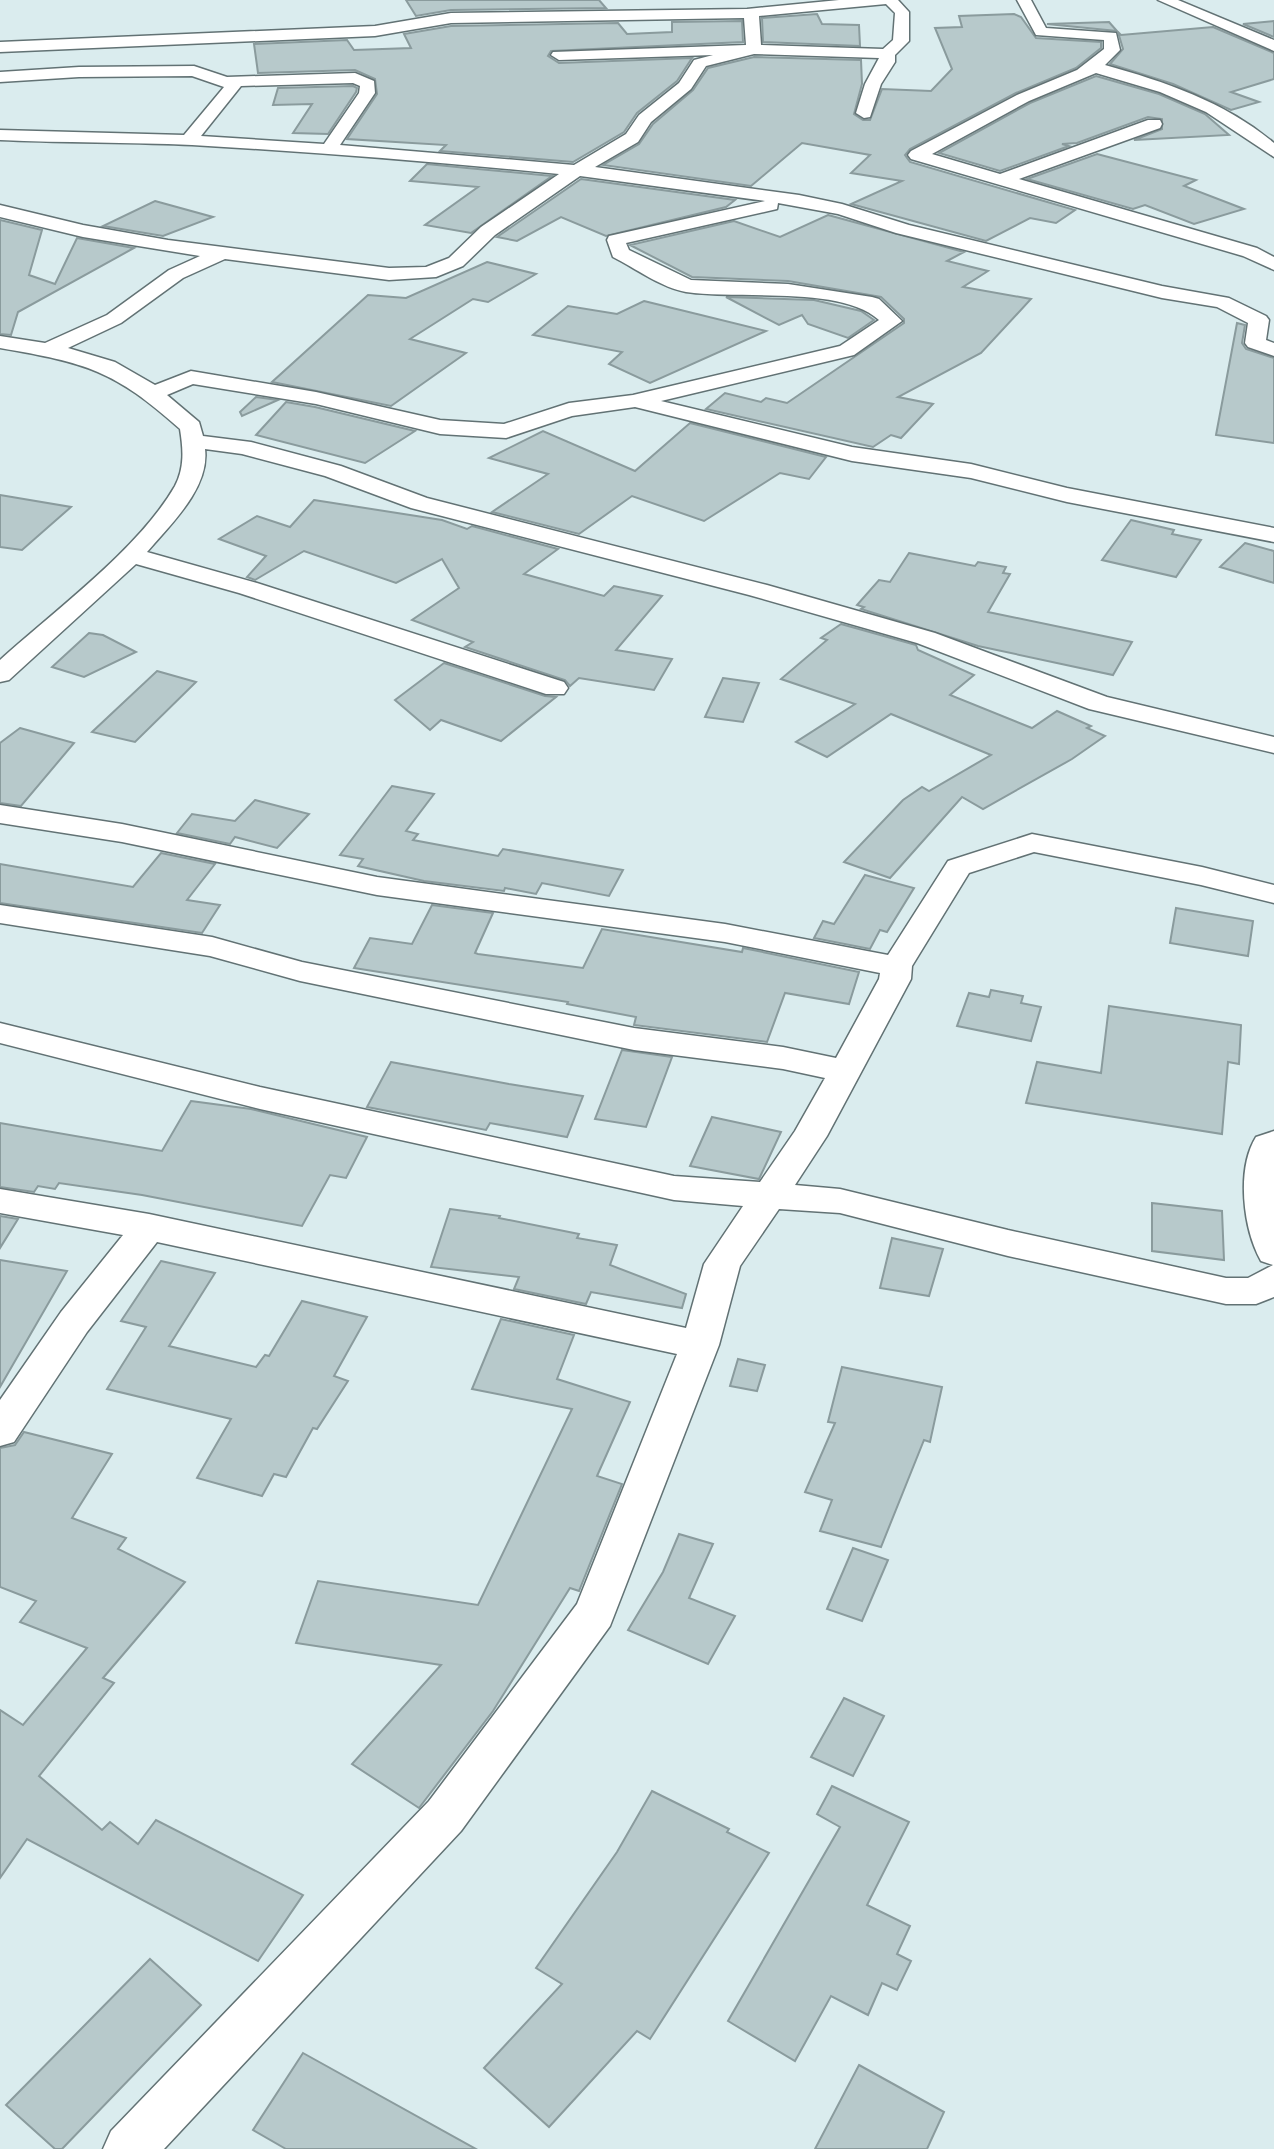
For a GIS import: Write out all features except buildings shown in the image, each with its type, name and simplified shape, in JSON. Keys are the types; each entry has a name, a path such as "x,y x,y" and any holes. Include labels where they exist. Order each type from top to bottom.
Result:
{"street":[{"path":"0,47 324,34 374,30 451,18 751,13 816,3 888,0 902,12 904,28 901,41 887,54 754,49 559,55"},
{"path":"1024,0 1041,33 1111,36 1112,50 1102,62 1093,67 1023,98 917,155 1250,252 1274,264"},
{"path":"1165,0 1274,46"},
{"path":"751,13 754,49"},
{"path":"0,211 128,240 390,274 429,273 456,262 488,231 576,171 632,138 645,119 685,86 700,64 754,49"},
{"path":"864,113 873,84 887,62 887,54"},
{"path":"1093,67 1146,80 1231,117 1274,152"},
{"path":"0,77 151,70 194,71 234,85 189,140"},
{"path":"227,82 355,78 368,84 367,93 328,150"},
{"path":"1002,179 1154,124"},
{"path":"0,135 96,140 189,140 328,150 576,171 799,200 842,209 903,229 1162,292 1222,303 1259,320"},
{"path":"153,393 191,377 316,398 440,427 506,431 569,410 635,401 847,351 892,321 872,303 788,290 687,286 620,253 616,240 799,200"},
{"path":"47,350 114,319 176,274 222,253"},
{"path":"1274,304 1259,320 1255,343 1274,350"},
{"path":"0,342 69,354 121,373 153,393 191,427 195,458 187,485 131,555 0,674"},
{"path":"635,401 852,454 971,471 1067,495 1274,535"},
{"path":"192,441 243,447 333,471 419,503 758,590 926,638 1098,703 1274,745"},
{"path":"131,555 248,588 555,688"},
{"path":"0,814 121,833 377,886 725,933 896,967"},
{"path":"128,2149 445,1816 595,1613 700,1345 722,1264 766,1196 810,1136 895,979 896,967 958,867 1032,843 1202,876 1274,894"},
{"path":"0,914 212,947 300,971 635,1039 783,1058 845,1071"},
{"path":"0,1033 260,1098 674,1188 840,1201 1008,1243 1226,1291 1256,1291 1274,1278"},
{"path":"1274,1143 1268,1145 1262,1187 1264,1225 1274,1252"},
{"path":"0,1201 149,1227 700,1345"},
{"path":"0,1431 74,1322 149,1227"}]}
